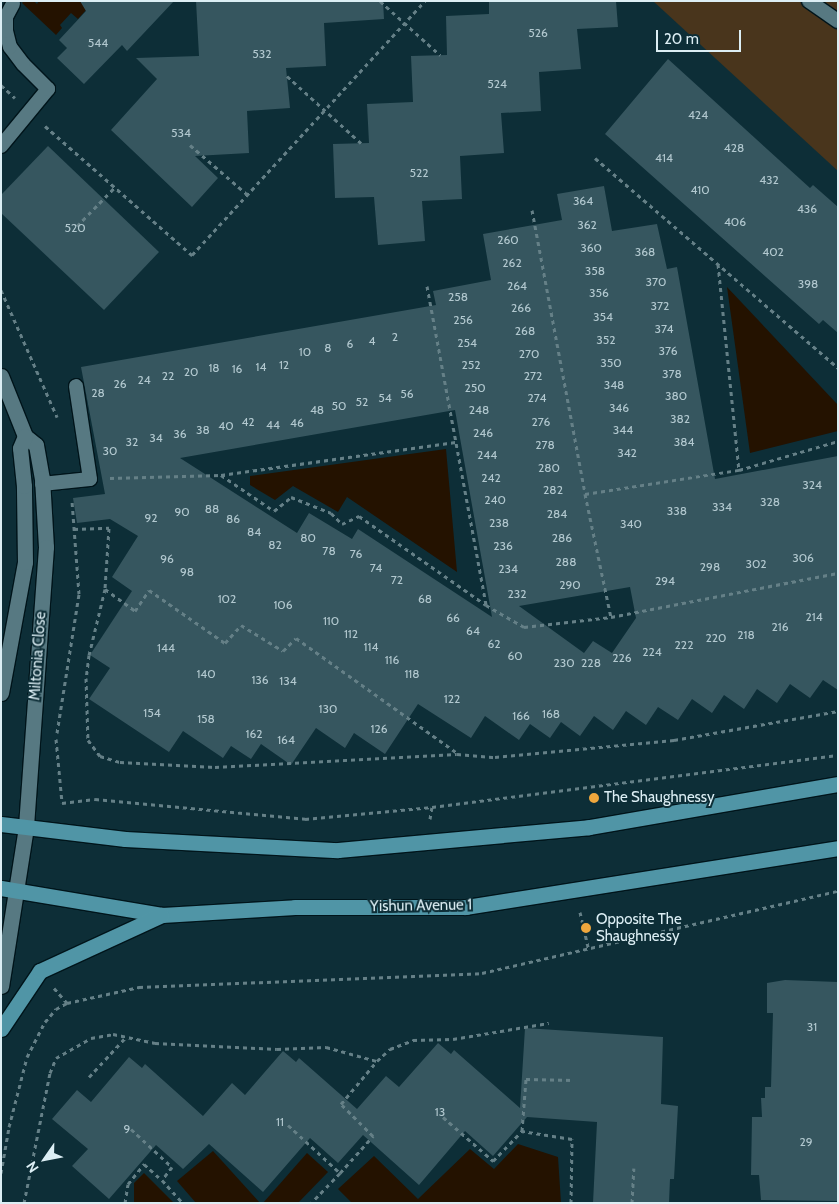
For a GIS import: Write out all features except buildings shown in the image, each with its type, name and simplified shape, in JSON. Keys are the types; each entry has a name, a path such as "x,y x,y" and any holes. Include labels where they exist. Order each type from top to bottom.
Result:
{"main road":[{"path":"1,824 125,839 338,850 589,827 838,784"},
{"name":"Yishun Avenue 1","path":"8,889 162,914 295,908 466,907 838,848"},
{"path":"1,1029 40,971 162,914"}],"street":[{"name":"Miltonia Close","path":"1,376 25,436 36,445 42,484 46,547 26,828 8,889 1,986"},
{"name":"Miltonia Close","path":"1,693 24,562 24,486 20,448 25,436"},
{"path":"24,486 42,484"}],"lane":[{"path":"809,1 838,21"},
{"path":"1,146 48,89 23,64 10,47 6,31 6,17 13,4"},
{"path":"42,484 90,479 76,386"}],"path":[{"path":"380,1 440,55"},
{"path":"29,112 192,255 425,1"},
{"path":"287,76 361,144"},
{"path":"190,146 248,195"},
{"path":"596,158 838,368"},
{"path":"78,226 115,187"},
{"path":"532,210 585,494 611,617"},
{"path":"718,264 739,470"},
{"path":"427,286 486,605"},
{"path":"585,494 739,470 838,441"},
{"path":"90,479 221,475 456,442"},
{"path":"221,475 274,511 291,497 331,512 342,524 359,516 486,605 524,627 611,617 838,573"},
{"path":"74,529 109,528 105,589 89,655 86,678 88,740 100,756 120,762 216,767 457,754 495,757 674,740 838,711"},
{"path":"105,589 135,611 149,590 226,642 241,626 283,651 296,638 457,754"},
{"path":"62,803 95,799 305,819 432,808 838,755"},
{"path":"575,889 588,948"},
{"path":"1,1173 9,1127 27,1057 45,1022 56,1009 67,1003 139,987 482,973 838,891"},
{"path":"311,1203 373,1136 341,1104 377,1061 390,1049 413,1040 452,1039 549,1023"},
{"path":"24,1203 50,1073 56,1058 91,1038 113,1034 155,1043 277,1049 326,1047 377,1061"},
{"path":"89,1077 126,1036"},
{"path":"443,1117 493,1161 522,1131 526,1079 574,1080"},
{"path":"288,1125 340,1173"},
{"path":"131,1129 172,1167 162,1180"},
{"path":"522,1131 572,1138 571,1203"},
{"path":"125,1203 128,1184 144,1164 183,1203"},
{"path":"632,1203 634,1168"}],"shaded area":[{"path":"24,1 34,1 37,4 39,1 94,1 78,19 71,13 60,25 62,28 56,35 22,3"},
{"path":"653,1 838,1 838,171"},
{"path":"727,287 838,405 838,431 750,453"},
{"path":"446,449 457,572 347,497 338,512 293,486 275,500 250,485 250,476"},
{"path":"518,1144 558,1157 561,1203 352,1203 338,1189 374,1156 418,1199 470,1149 494,1169"},
{"path":"213,1151 260,1203 196,1203 177,1181"},
{"path":"307,1153 328,1172 298,1203 263,1203"},
{"path":"144,1173 174,1203 134,1203 134,1183"}],"place":[{"name":"The Shaughnessy","path":"594,798"},
{"name":"Opposite The Shaughnessy","path":"586,928"}]}
